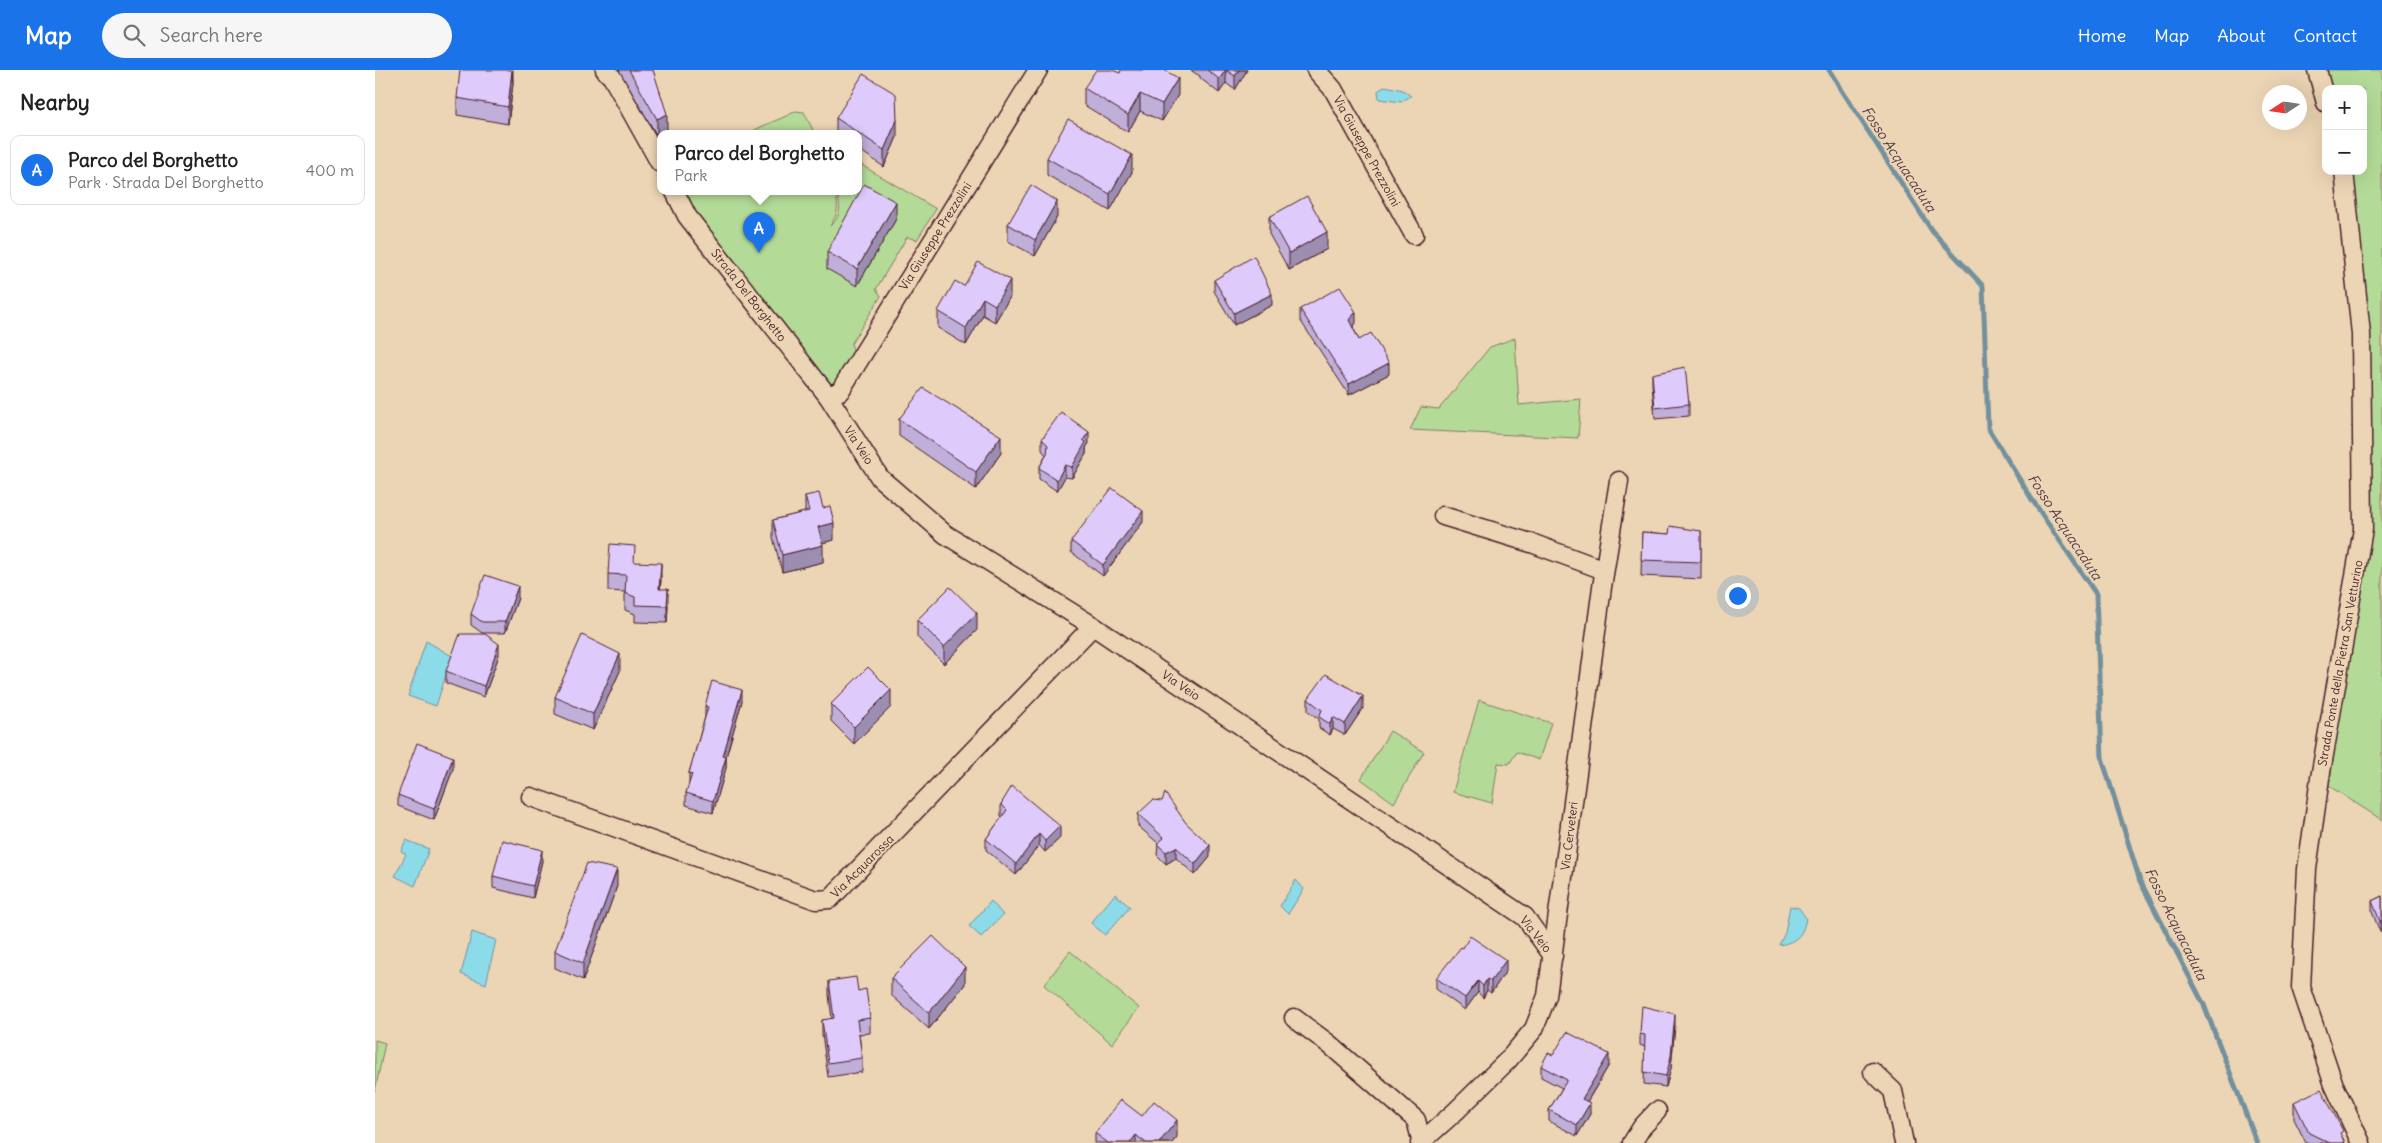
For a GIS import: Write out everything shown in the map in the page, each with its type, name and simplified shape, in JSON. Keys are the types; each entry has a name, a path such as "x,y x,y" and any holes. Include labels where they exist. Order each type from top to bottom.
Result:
{"street":[{"path":"605,70 612,77 657,158"},
{"name":"Via Giuseppe Prezzolini","path":"828,396 840,390 1038,70"},
{"name":"Via Giuseppe Prezzolini","path":"1316,70 1333,89 1414,235"},
{"path":"2317,70 2322,88"},
{"name":"Strada Ponte della Pietra San Vetturino","path":"2344,175 2361,334 2363,529 2320,778 2307,868 2301,986 2334,1085 2361,1143"},
{"name":"Strada Del Borghetto","path":"676,195 687,216 828,396"},
{"name":"Via Veio","path":"828,396 880,478 945,534 1093,626 1525,917 1553,956"},
{"name":"Via Cerveteri","path":"1421,1143 1456,1112 1508,1060 1534,1029 1547,996 1605,570 1619,481"},
{"path":"1443,516 1534,544 1605,570"},
{"name":"Via Acquarossa","path":"531,797 816,900 830,899 1093,626"},
{"path":"1293,1018 1329,1044 1416,1120 1421,1143"},
{"path":"1873,1072 1893,1091 1904,1143"},
{"path":"1632,1143 1642,1127 1657,1111"}],"green space":[{"path":"2317,70 2382,70 2382,820 2329,786 2363,529 2344,175 2367,175 2367,85 2324,85"},
{"path":"796,111 804,112 813,130 755,130 760,127"},
{"path":"862,165 936,209 917,240 907,237 876,289 881,296 851,344 857,358 829,391 694,213 684,195 836,195 837,210 830,226 837,218 839,201 837,195 862,195"},
{"path":"1515,338 1519,405 1581,399 1578,438 1410,430 1421,407 1439,409 1490,347"},
{"path":"1479,700 1551,723 1539,760 1517,752 1509,764 1498,763 1492,803 1453,792"},
{"path":"1390,731 1424,752 1394,803 1361,779"},
{"path":"1070,951 1139,1008 1112,1044 1044,985"},
{"path":"375,1040 385,1043 375,1091"}],"water":[{"path":"1385,86 1403,90 1411,96 1401,102 1379,99 1378,91"},
{"path":"426,641 452,656 436,706 408,696"},
{"path":"406,840 429,849 415,886 395,876 406,854 401,851"},
{"path":"1296,880 1304,889 1288,914 1280,906"},
{"path":"1115,894 1130,907 1105,935 1091,923"},
{"path":"991,901 1003,915 981,937 969,926"},
{"path":"1790,906 1799,908 1806,918 1805,924 1795,940 1779,945 1785,933"},
{"path":"472,932 496,940 486,984 461,974"}],"building":[{"path":"460,70 512,70 508,107 457,98"},
{"path":"629,70 653,70 667,114 657,119"},
{"path":"1096,70 1112,70 1120,73 1121,70 1164,70 1178,78 1162,104 1140,94 1128,115 1084,88"},
{"path":"1207,70 1226,70 1219,79"},
{"path":"1226,70 1239,70 1235,76"},
{"path":"863,74 896,94 897,120 884,150 862,135 862,130 854,130 836,118"},
{"path":"1068,119 1132,155 1110,194 1047,158"},
{"path":"864,184 896,202 857,269 827,252 858,195 862,195"},
{"path":"1031,185 1057,201 1035,240 1008,224"},
{"path":"1307,196 1327,232 1289,253 1269,217"},
{"path":"1254,256 1272,294 1234,313 1214,280"},
{"path":"978,262 1010,280 995,305 983,298 966,328 938,311 955,281 964,286"},
{"path":"1340,287 1356,312 1349,320 1359,340 1371,333 1389,363 1349,384 1300,309"},
{"path":"1685,367 1689,404 1655,408 1652,374"},
{"path":"923,388 1001,436 976,472 899,419"},
{"path":"1061,412 1089,432 1083,440 1086,442 1072,467 1065,465 1057,480 1039,468 1047,454 1048,445 1042,439"},
{"path":"1112,488 1143,511 1103,565 1071,541"},
{"path":"819,493 823,508 830,506 834,523 818,527 823,545 782,555 773,520 809,511 805,496"},
{"path":"1670,526 1701,531 1701,562 1641,560 1642,532 1669,534"},
{"path":"610,544 635,546 634,562 661,563 659,589 668,589 667,606 635,605 635,597 625,593 626,575 608,574"},
{"path":"485,575 518,586 505,622 482,622 471,614"},
{"path":"950,587 977,613 944,647 917,620"},
{"path":"460,634 485,634 499,644 484,686 446,671"},
{"path":"582,635 620,654 593,714 555,697"},
{"path":"868,667 891,690 854,727 831,704"},
{"path":"1326,674 1363,696 1345,724 1333,717 1330,724 1319,717 1322,710 1308,699"},
{"path":"712,681 742,690 723,756 726,757 713,801 686,793 692,774 689,773 708,707 705,706"},
{"path":"417,743 453,757 434,809 398,795"},
{"path":"1012,786 1060,826 1045,841 1039,834 1016,864 986,839 1007,810 1001,804"},
{"path":"1165,793 1186,823 1210,845 1195,864 1176,847 1166,852 1157,844 1164,838 1138,814 1153,800 1162,801"},
{"path":"502,840 542,850 533,886 493,876"},
{"path":"587,863 617,869 583,963 555,951"},
{"path":"2382,896 2382,920 2380,921 2372,901"},
{"path":"933,936 965,967 929,1013 891,978"},
{"path":"1470,936 1506,960 1491,981 1487,979 1483,986 1478,981 1465,998 1436,978 1461,947 1463,948"},
{"path":"856,977 858,991 866,989 870,1018 857,1020 862,1058 828,1063 822,1020 834,1018 829,981"},
{"path":"1642,1006 1675,1014 1671,1056 1666,1076 1644,1072 1645,1035 1640,1034"},
{"path":"1567,1032 1609,1054 1582,1099 1590,1103 1577,1125 1549,1110 1567,1080 1541,1066 1548,1053 1553,1055"},
{"path":"2321,1089 2343,1131 2340,1133 2345,1143 2330,1143 2309,1133 2294,1102"},
{"path":"1121,1100 1142,1116 1154,1101 1177,1120 1159,1143 1146,1143 1136,1135 1130,1143 1108,1143 1095,1133"}],"waterway":[{"name":"Fosso Acquacaduta","path":"1829,70 1932,231 1983,286 1988,428 2031,498 2096,594 2102,758 2140,881 2204,1005 2257,1143"}],"place":[{"name":"Parco del Borghetto","path":"759,253"}]}
